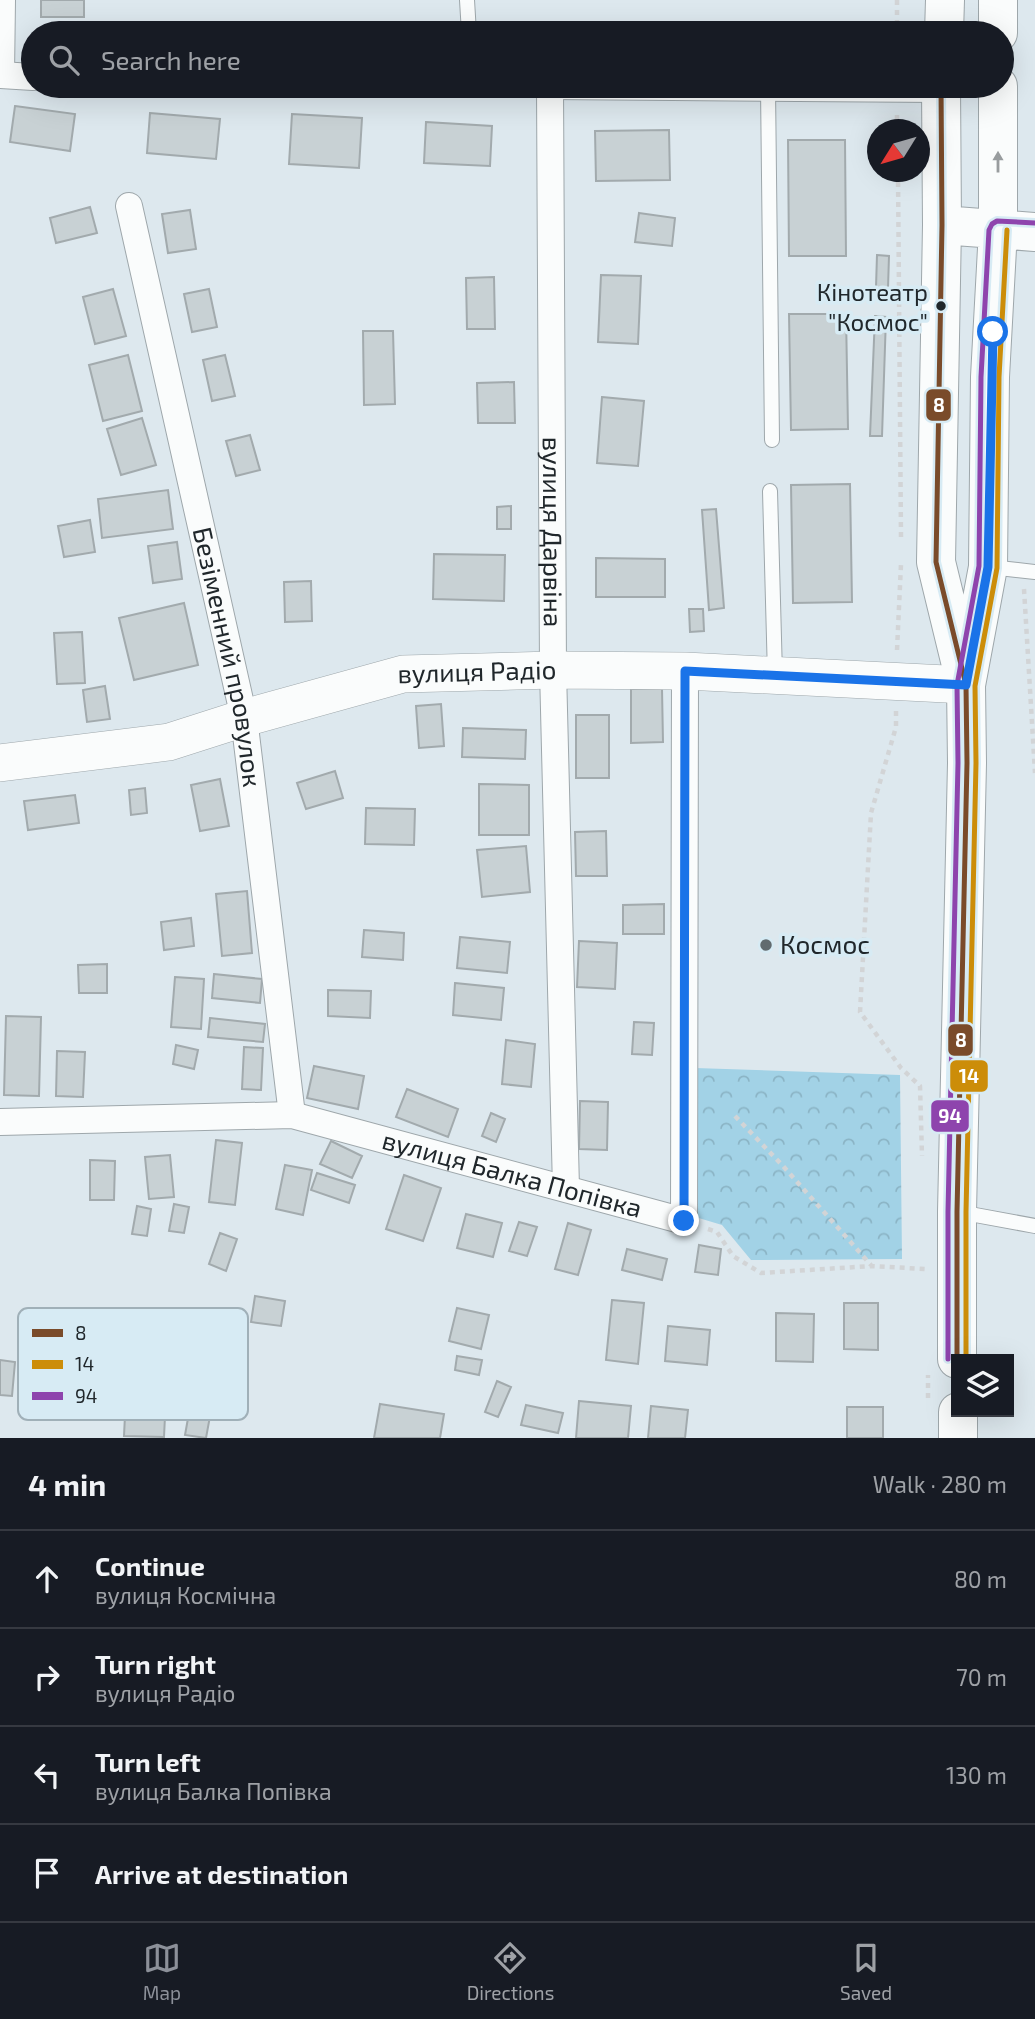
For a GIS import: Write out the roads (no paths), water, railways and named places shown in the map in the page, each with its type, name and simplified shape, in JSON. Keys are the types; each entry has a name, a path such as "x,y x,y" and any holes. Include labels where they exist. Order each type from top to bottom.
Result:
{"main road":[{"path":"944,21 945,0"},
{"path":"998,0 998,21"},
{"path":"941,98 942,225 936,562 966,685 967,777 957,1212 933,1269 943,1362"},
{"path":"966,685 1015,570 990,377 998,230 998,98"},
{"path":"942,225 1035,232"},
{"path":"943,1407 958,1438"}],"street":[{"path":"2,0 1,75 21,76"},
{"name":"вулиця Дарвіна","path":"549,98 553,670 566,1188"},
{"name":"Безіменний провулок","path":"129,206 244,718 292,1115"},
{"name":"вулиця Радіо","path":"0,763 169,741 403,674 553,670 685,671 966,685"},
{"name":"вулиця Балка Попівка","path":"0,1122 292,1115 684,1221 685,671"}],"lane":[{"path":"467,0 468,21"},
{"path":"768,98 772,440"},
{"path":"771,491 775,677"},
{"path":"957,1212 1035,1226"}],"place":[{"name":"Кінотеатр \"Космос\"","path":"941,306"},
{"name":"Космос","path":"766,945"}]}
